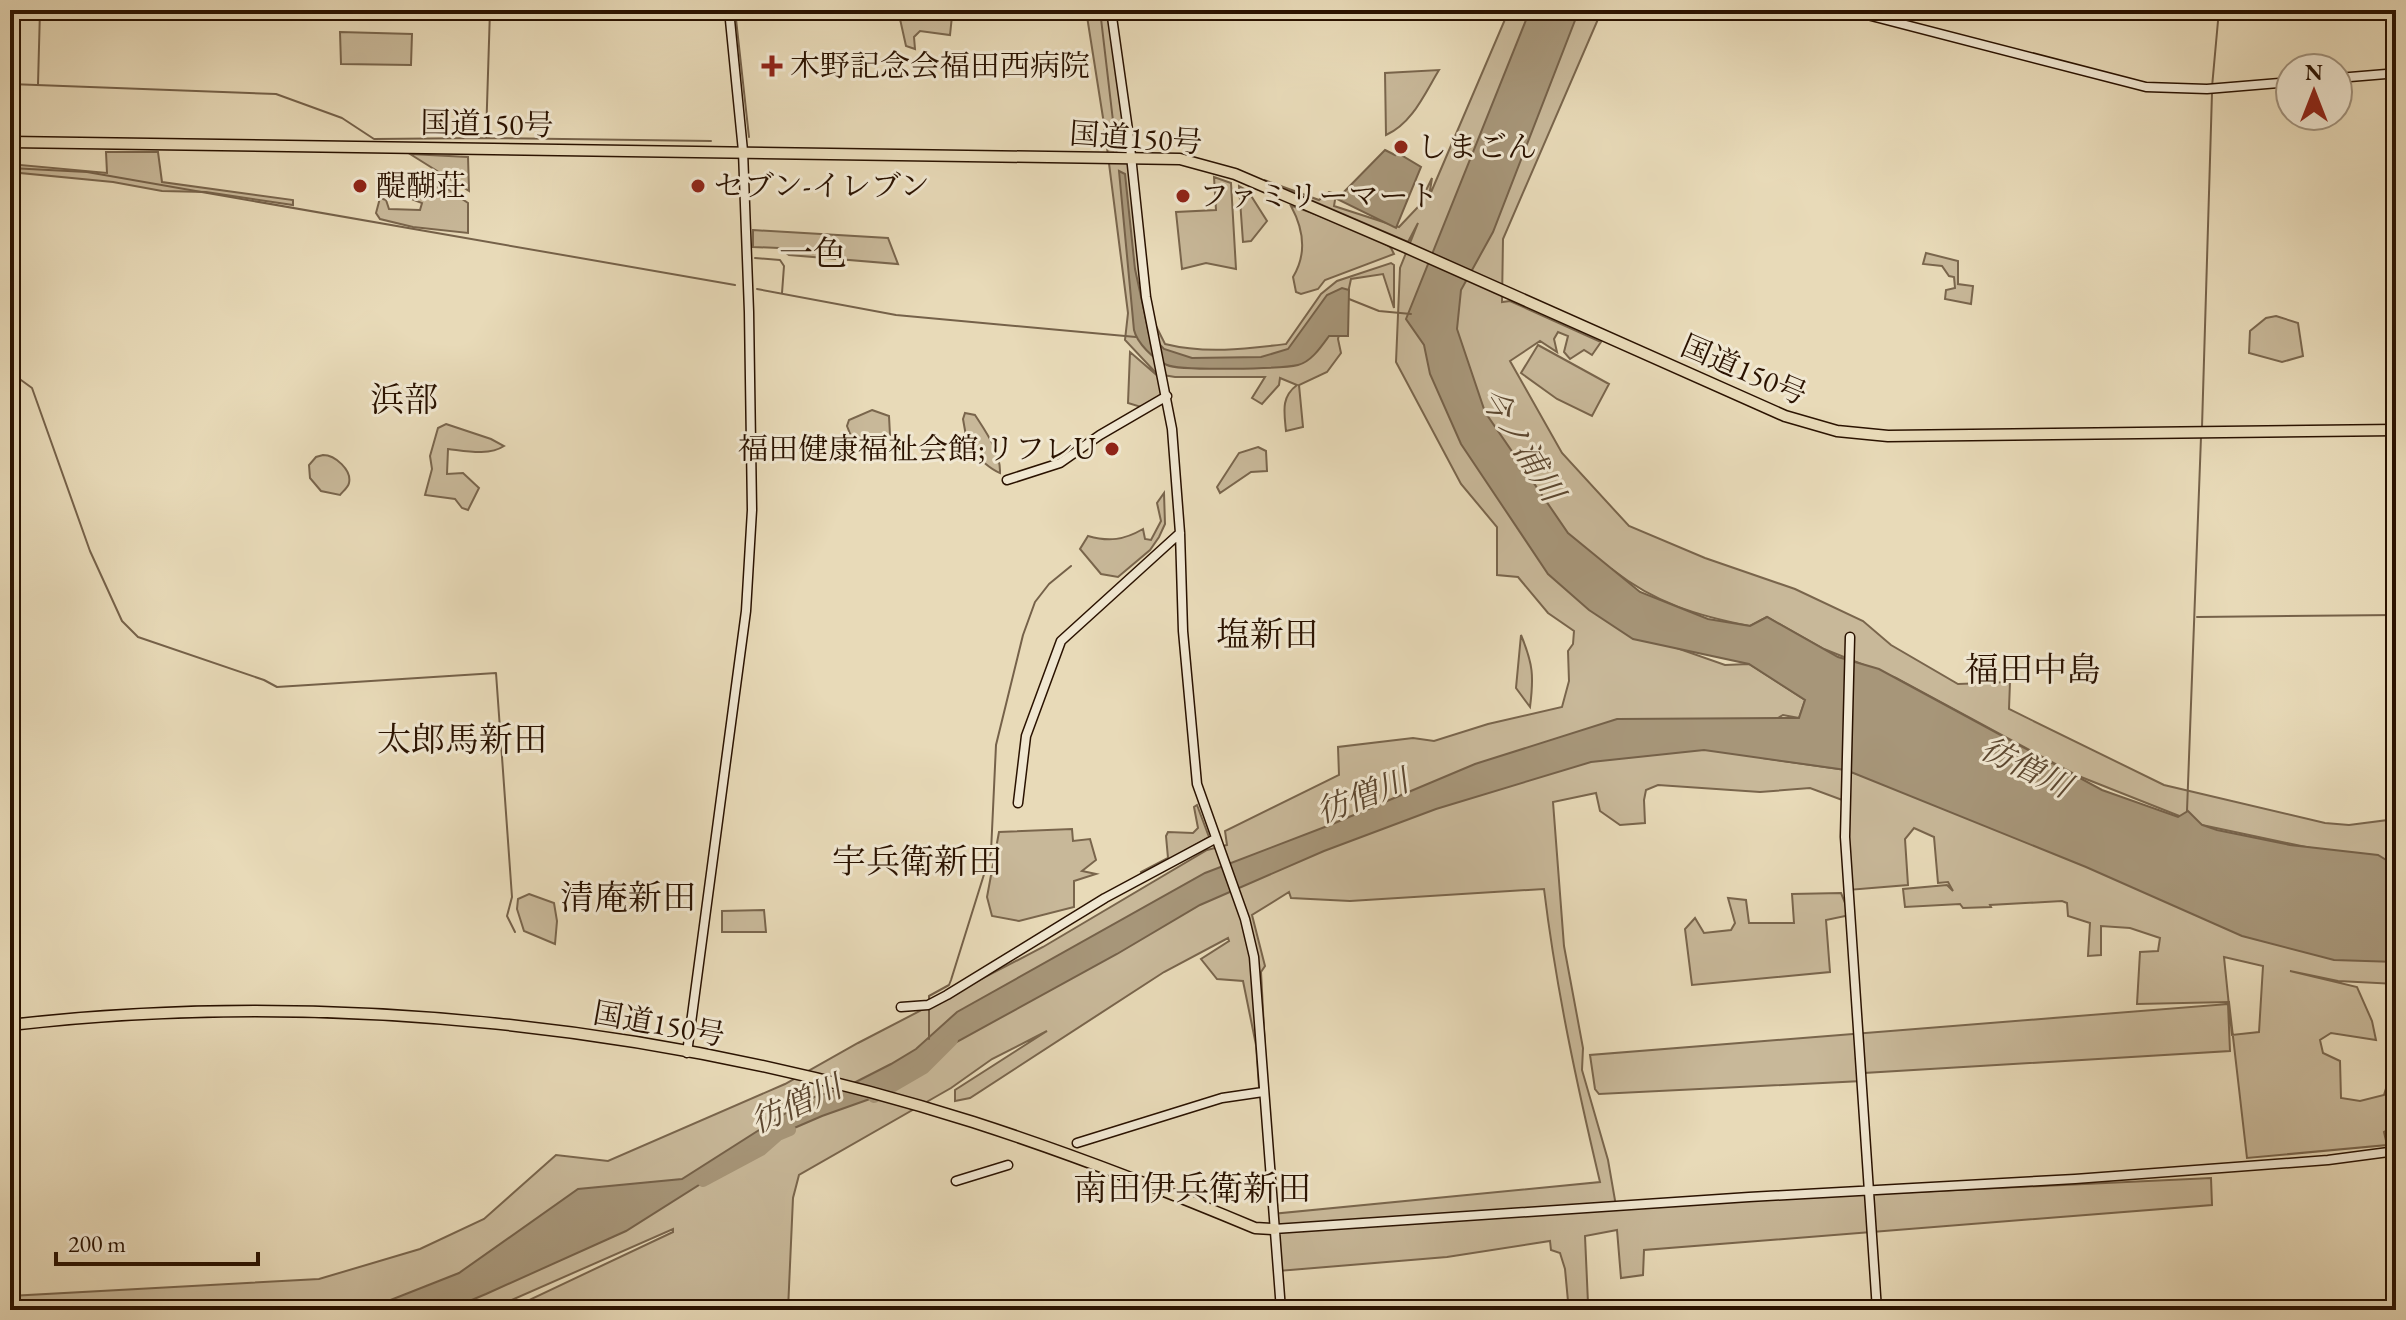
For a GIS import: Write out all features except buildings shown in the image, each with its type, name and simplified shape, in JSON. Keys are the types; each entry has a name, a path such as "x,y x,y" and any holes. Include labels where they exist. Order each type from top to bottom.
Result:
{"highway":[{"name":"国道150号","path":"10,142 1180,159 1229,172 1785,416 1837,431 1927,437 2396,430"},
{"name":"国道150号","path":"10,1025 106,1016 292,1010 526,1027 687,1053 819,1080 925,1108 1112,1170 1255,1228 1274,1229"}],"street":[{"path":"687,1053 746,611 751,542 752,457 743,151 729,10"},
{"path":"1111,10 1152,331 1167,396 1176,465 1183,631 1195,768 1200,794 1245,919 1254,957 1281,1310"},
{"path":"1848,10 2146,87 2207,89 2274,83"},
{"path":"2354,77 2386,74"},
{"path":"1007,480 1060,463 1100,435 1167,396"},
{"path":"1018,803 1026,736 1061,641 1180,533"},
{"path":"1850,637 1845,792 1848,890 1877,1310"},
{"path":"901,1007 928,1005 947,995 1105,898 1215,839"},
{"path":"1077,1143 1222,1098 1263,1092"},
{"path":"1274,1229 1870,1190 1966,1187 2241,1167 2396,1151"},
{"path":"956,1181 1008,1165"}],"shaded area":[{"path":"898,10 948,10 952,16 950,35 920,31 914,37 915,49 906,46"},
{"path":"1086,10 1112,10 1149,312 1165,344 1210,350 1286,344 1321,294 1337,281 1391,263 1394,265 1394,308 1383,274 1351,279 1338,339 1341,353 1327,372 1299,385 1303,427 1286,431 1286,400 1297,385 1280,378 1279,385 1262,404 1252,398 1265,377 1175,377 1157,374 1125,340 1128,313"},
{"path":"1509,10 1602,10 1503,239 1502,302 1510,301 1601,342 1592,355 1584,350 1570,359 1564,352 1568,336 1558,332 1554,339 1557,352 1540,341 1510,361 1562,453 1629,526 1705,558 1795,589 1863,621 1891,645 1958,684 2010,682 2009,709 2164,785 2325,823 2349,825 2396,819 2396,866 2202,825 2076,775 1896,678 1824,649 1767,617 1750,626 1695,613 1661,600 1613,570 1614,626 1725,665 1749,664 1805,700 1799,718 1783,715 1778,718 1762,758 1846,770 2396,960 2396,984 2338,981 2290,971 2357,987 2372,1021 2376,1040 2331,1033 2320,1040 2323,1053 2340,1061 2341,1098 2360,1101 2384,1095 2387,1085 2394,1126 2384,1132 2387,1145 2247,1158 2233,1035 2259,1032 2263,966 2224,957 2229,1002 2137,1004 2140,952 2158,951 2160,938 2130,928 2101,926 2101,955 2088,956 2090,923 2068,916 2067,903 2062,901 1991,907 1963,908 1960,904 1905,907 1903,889 1947,885 1953,891 1948,882 1938,883 1934,837 1914,828 1905,839 1908,885 1848,890 1845,801 1810,788 1760,792 1658,785 1646,790 1645,823 1620,825 1600,811 1596,793 1553,802 1564,946 1583,1048 1582,1070 1608,1160 1616,1206 2211,1178 2212,1205 1644,1250 1643,1275 1621,1278 1617,1230 1585,1236 1588,1303 1568,1301 1565,1269 1560,1253 1551,1250 1550,1241 1447,1257 1278,1271 1272,1214 1600,1182 1568,1036 1544,889 1350,901 1291,898 1289,892 1252,915 1265,966 1261,972 1267,1086 1259,1087 1256,1045 1243,981 1217,979 1201,959 1229,941 1228,938 1164,972 970,1098 955,1101 955,1090 1047,1031 992,1059 951,1088 799,1175 793,1198 788,1310 508,1310 673,1232 673,1229 489,1310 10,1310 10,1296 319,1279 420,1249 484,1219 556,1155 608,1161 785,1084 1043,947 1207,850 1227,845 1225,831 1339,775 1338,747 1413,738 1434,741 1488,724 1562,707 1569,681 1568,651 1573,644 1574,631 1548,613 1518,577 1497,575 1497,527 1461,484 1396,362 1400,268 1418,223 1408,242 1264,180 1319,200 1329,192 1336,194 1334,206 1399,227 1418,207 1432,178 1429,197"},
{"path":"340,32 412,34 411,65 341,64"},
{"path":"1439,70 1411,116 1386,135 1385,73"},
{"path":"106,152 158,152 162,182 293,200 293,205 206,192 162,191 113,182 10,172 10,164 107,173"},
{"path":"410,154 468,157 469,191"},
{"path":"1214,177 1231,183 1236,269 1206,263 1182,269 1176,212 1216,210"},
{"path":"443,186 468,203 468,233 413,227 380,219 376,213 380,198 386,200 389,209 420,210 422,203 401,195"},
{"path":"1239,186 1248,191 1267,221 1251,241 1243,242"},
{"path":"1291,206 1375,239 1391,248 1394,254 1325,280 1318,289 1301,294 1296,292 1293,277 1300,260 1302,242"},
{"path":"753,230 888,238 898,264 789,255 779,248 753,247"},
{"path":"1926,253 1958,261 1958,284 1973,286 1971,304 1945,299 1946,290 1955,288 1954,277 1949,276 1942,266 1923,264"},
{"path":"2276,316 2298,323 2303,356 2282,362 2249,353 2250,331 2266,318"},
{"path":"1538,345 1609,384 1592,416 1557,399 1521,373"},
{"path":"1130,352 1160,378 1161,395 1141,407 1128,403"},
{"path":"872,410 889,416 890,435 871,438 851,436 847,426 849,420"},
{"path":"965,413 975,415 988,436 998,458 1000,473 969,453 963,419"},
{"path":"446,424 504,446 484,452 448,449 447,474 463,473 479,488 468,510 455,499 425,495 432,469 430,456 438,428"},
{"path":"1258,447 1266,451 1267,471 1251,472 1220,493 1217,487 1239,453"},
{"path":"323,455 337,460 348,473 348,485 340,495 321,491 310,478 309,465 316,457"},
{"path":"1164,493 1165,524 1150,550 1118,577 1101,574 1080,549 1088,536 1116,539 1143,529 1145,539 1151,540 1161,521 1157,503"},
{"path":"1521,635 1532,670 1530,707 1516,688"},
{"path":"1197,805 1209,837 1142,875 1141,872 1168,858 1168,832 1193,833 1198,828 1194,807"},
{"path":"1072,829 1073,841 1090,839 1096,860 1082,871 1096,874 1074,881 1074,907 1019,921 992,916 987,897 999,832"},
{"path":"1841,893 1850,915 1826,920 1830,972 1692,985 1685,929 1695,918 1704,933 1731,930 1735,923 1728,898 1746,900 1749,923 1794,923 1792,894"},
{"path":"529,894 554,903 557,921 555,944 524,931 517,909 518,899"},
{"path":"764,910 766,932 722,932 722,911"},
{"path":"2228,1004 2230,1051 1864,1073 1862,1081 1599,1094 1595,1089 1590,1055"}],"water":[{"path":"1530,10 1579,10 1493,232 1461,290 1457,329 1485,412 1568,533 1640,592 1708,619 1750,626 1767,617 1838,657 1879,669 2102,790 2178,817 2188,811 2202,825 2217,830 2290,845 2378,855 2396,866 2396,962 2334,960 2242,936 2086,867 1846,770 1704,750 1591,762 1436,809 1324,851 1200,905 942,1050 881,1095 778,1135 626,1231 486,1294 448,1310 304,1310 383,1303 459,1273 578,1189 682,1179 808,1099 844,1088 891,1064 916,1049 957,1012 1205,873 1475,764 1617,719 1799,718 1805,700 1749,664 1633,639 1589,610 1548,574 1461,444 1430,374 1424,345 1406,319"},
{"path":"1385,150 1395,155 1396,152 1421,167 1396,228 1337,199"},
{"path":"1119,171 1125,174 1135,269 1149,333 1164,349 1192,358 1261,357 1288,349 1327,295 1342,288 1349,290 1348,336 1329,336 1315,354 1298,365 1190,368 1167,365 1157,359 1142,345 1134,330"}],"waterway":[{"path":"38,84 40,10"},
{"path":"486,137 490,10"},
{"path":"735,10 749,137"},
{"path":"1100,10 1117,155"},
{"path":"2212,87 2219,10"},
{"path":"10,84 276,94 342,118 374,139 711,141"},
{"path":"2202,427 2212,93"},
{"path":"10,168 87,172 735,285"},
{"path":"755,258 780,260 784,266 782,293"},
{"path":"757,289 896,315 1136,337"},
{"path":"1349,299 1379,311 1411,314"},
{"path":"10,372 32,388 90,551 122,621 138,637 277,687 496,673 512,897 507,916 515,932"},
{"path":"2187,811 2201,437"},
{"path":"929,999 929,996 949,985 991,852 996,745 1023,635 1035,602 1049,584 1071,566"},
{"path":"2197,617 2396,615"},
{"path":"929,1009 929,1039"},
{"name":"彷僧川","path":"874,1097 924,1068 952,1040"},
{"name":"彷僧川","path":"703,1181 761,1150 778,1135 790,1130"}],"place":[{"name":"木野記念会福田西病院","path":"772,66"},
{"name":"しまごん","path":"1401,147"},
{"name":"醍醐荘","path":"360,186"},
{"name":"セブン-イレブン","path":"698,186"},
{"name":"ファミリーマート","path":"1183,196"},
{"name":"福田健康福祉会館;リフレU","path":"1112,449"}],"district":[{"name":"一色","path":"813,253"},
{"name":"浜部","path":"404,399"},
{"name":"塩新田","path":"1267,634"},
{"name":"福田中島","path":"2033,669"},
{"name":"太郎馬新田","path":"462,739"},
{"name":"宇兵衛新田","path":"917,861"},
{"name":"清庵新田","path":"628,897"},
{"name":"南田伊兵衛新田","path":"1192,1188"}],"water label":[{"name":"今ノ浦川","path":"1522,444"}]}
